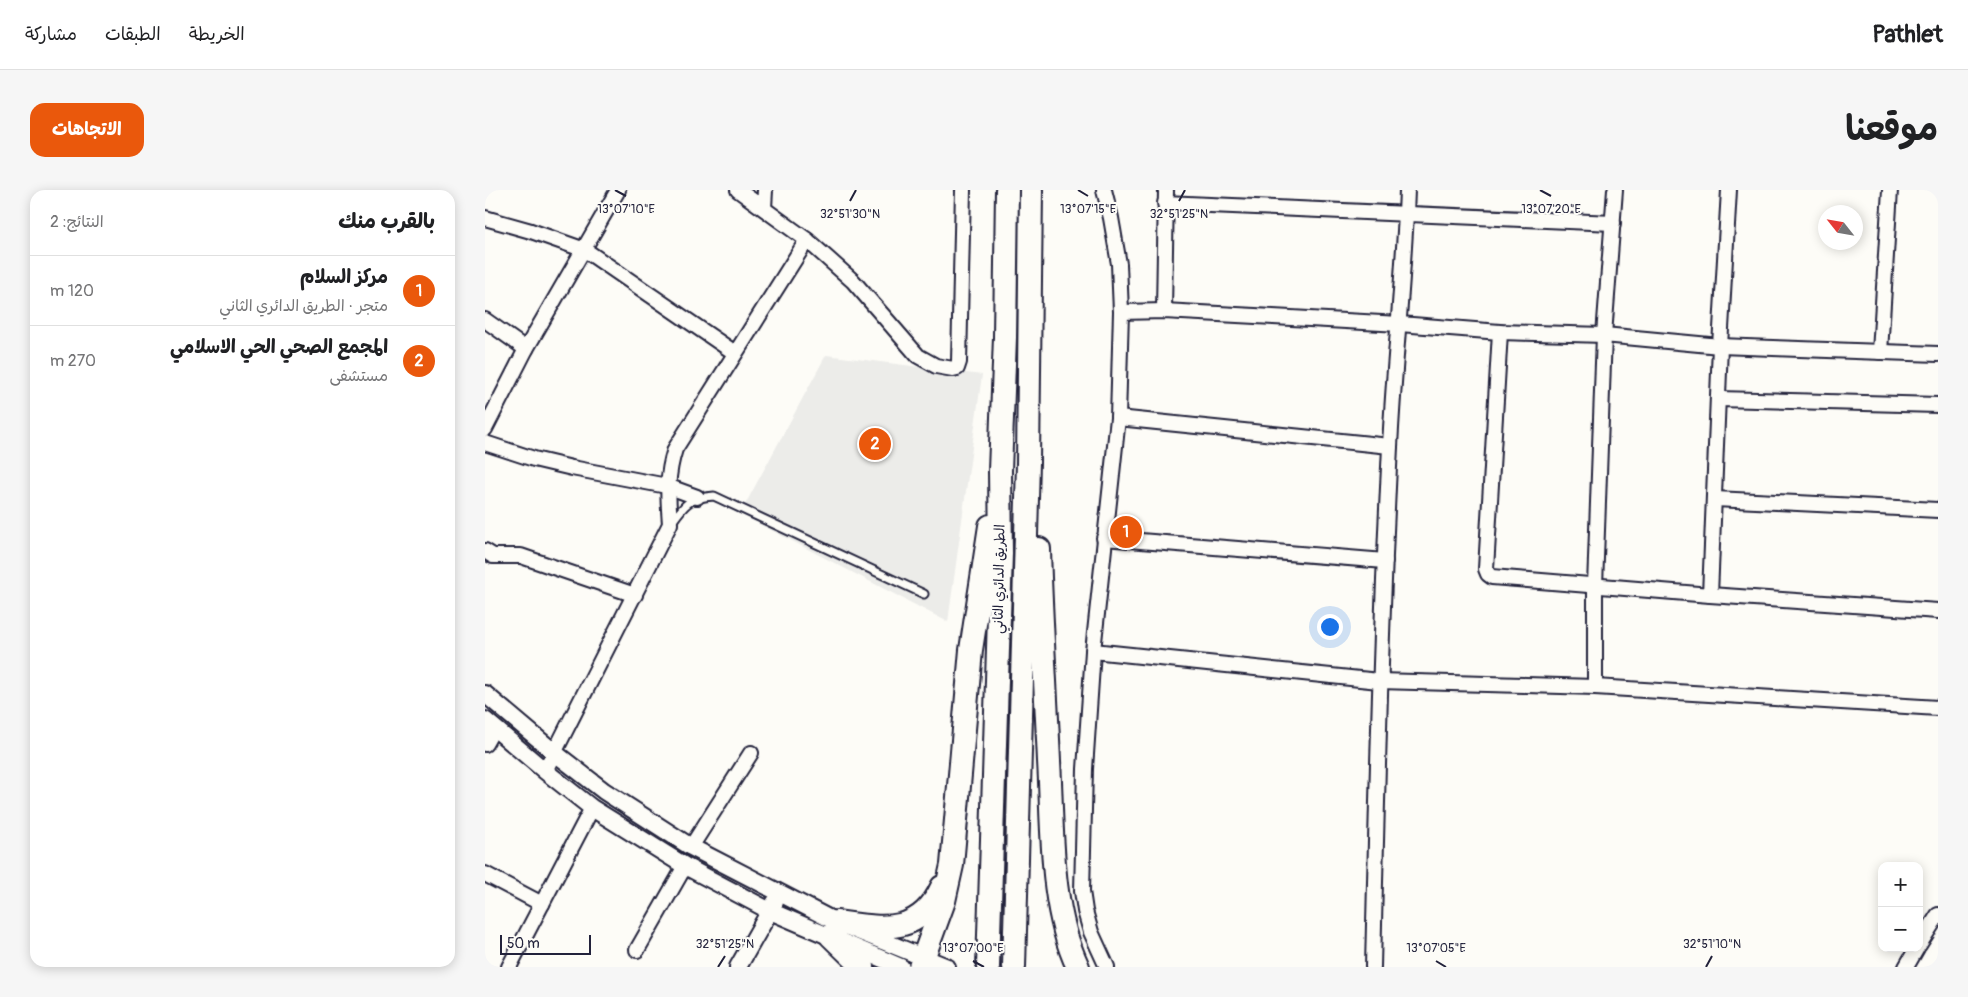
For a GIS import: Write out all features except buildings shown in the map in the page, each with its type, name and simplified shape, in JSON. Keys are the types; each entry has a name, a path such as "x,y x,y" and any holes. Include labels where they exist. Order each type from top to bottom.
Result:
{"highway":[{"name":"الطريق الدائري الثاني","path":"988,967 1001,554 1000,471 1005,337 1007,190"},
{"name":"الطريق الدائري الثاني","path":"1014,967 1028,463 1031,190"},
{"path":"1028,463 1039,531 1054,853 1063,923 1078,967"},
{"path":"932,963 952,865 971,650 1000,471"},
{"path":"833,929 891,928 910,922 927,908 939,893 952,865"},
{"path":"833,929 863,967"}],"street":[{"path":"485,429 526,349 618,190"},
{"path":"738,190 807,240 863,291 918,356 936,366 955,369 959,362 963,190"},
{"path":"764,208 765,190"},
{"path":"1104,190 1119,264 1121,312 1118,418 1093,652 1085,770 1082,891 1091,932 1107,967"},
{"path":"1373,967 1379,681 1390,446 1400,324 1407,190"},
{"path":"1595,687 1595,586 1605,335 1615,190"},
{"path":"1710,595 1720,346 1729,190"},
{"path":"1880,352 1890,190"},
{"path":"1163,311 1165,196 1406,214 1613,223"},
{"path":"485,218 531,230 585,250 735,353"},
{"path":"545,771 670,524 667,486 669,467 675,449 807,240"},
{"path":"1121,312 1163,311 1400,324 1500,332 1605,335 1720,346 1938,354"},
{"path":"485,320 526,349"},
{"path":"1500,332 1485,569 1488,574 1492,576 1595,586 1938,611"},
{"path":"1718,399 1938,405"},
{"path":"1118,418 1390,446"},
{"path":"485,442 534,459 667,486 697,497"},
{"path":"1715,499 1938,510"},
{"path":"1104,538 1385,561"},
{"path":"485,551 493,556 521,556 635,596"},
{"path":"1093,652 1379,681 1595,687 1938,708"},
{"path":"485,694 555,753 604,791 691,847 781,892 833,929 901,967"},
{"path":"485,744 489,724 592,808 685,866 771,910 932,963"},
{"path":"691,847 751,753"},
{"path":"509,967 592,808"},
{"path":"637,950 685,866"},
{"path":"485,874 542,904"},
{"path":"738,967 781,892"},
{"path":"1923,938 1938,914"},
{"path":"1911,965 1916,952"}],"lane":[{"path":"670,524 683,506 697,497 714,496 923,594"}],"shaded area":[{"path":"826,355 982,375 948,622 740,514"}],"place":[{"name":"المجمع الصحي الحي الاسلامي","path":"875,444"},
{"name":"مركز السلام","path":"1126,532"}]}
